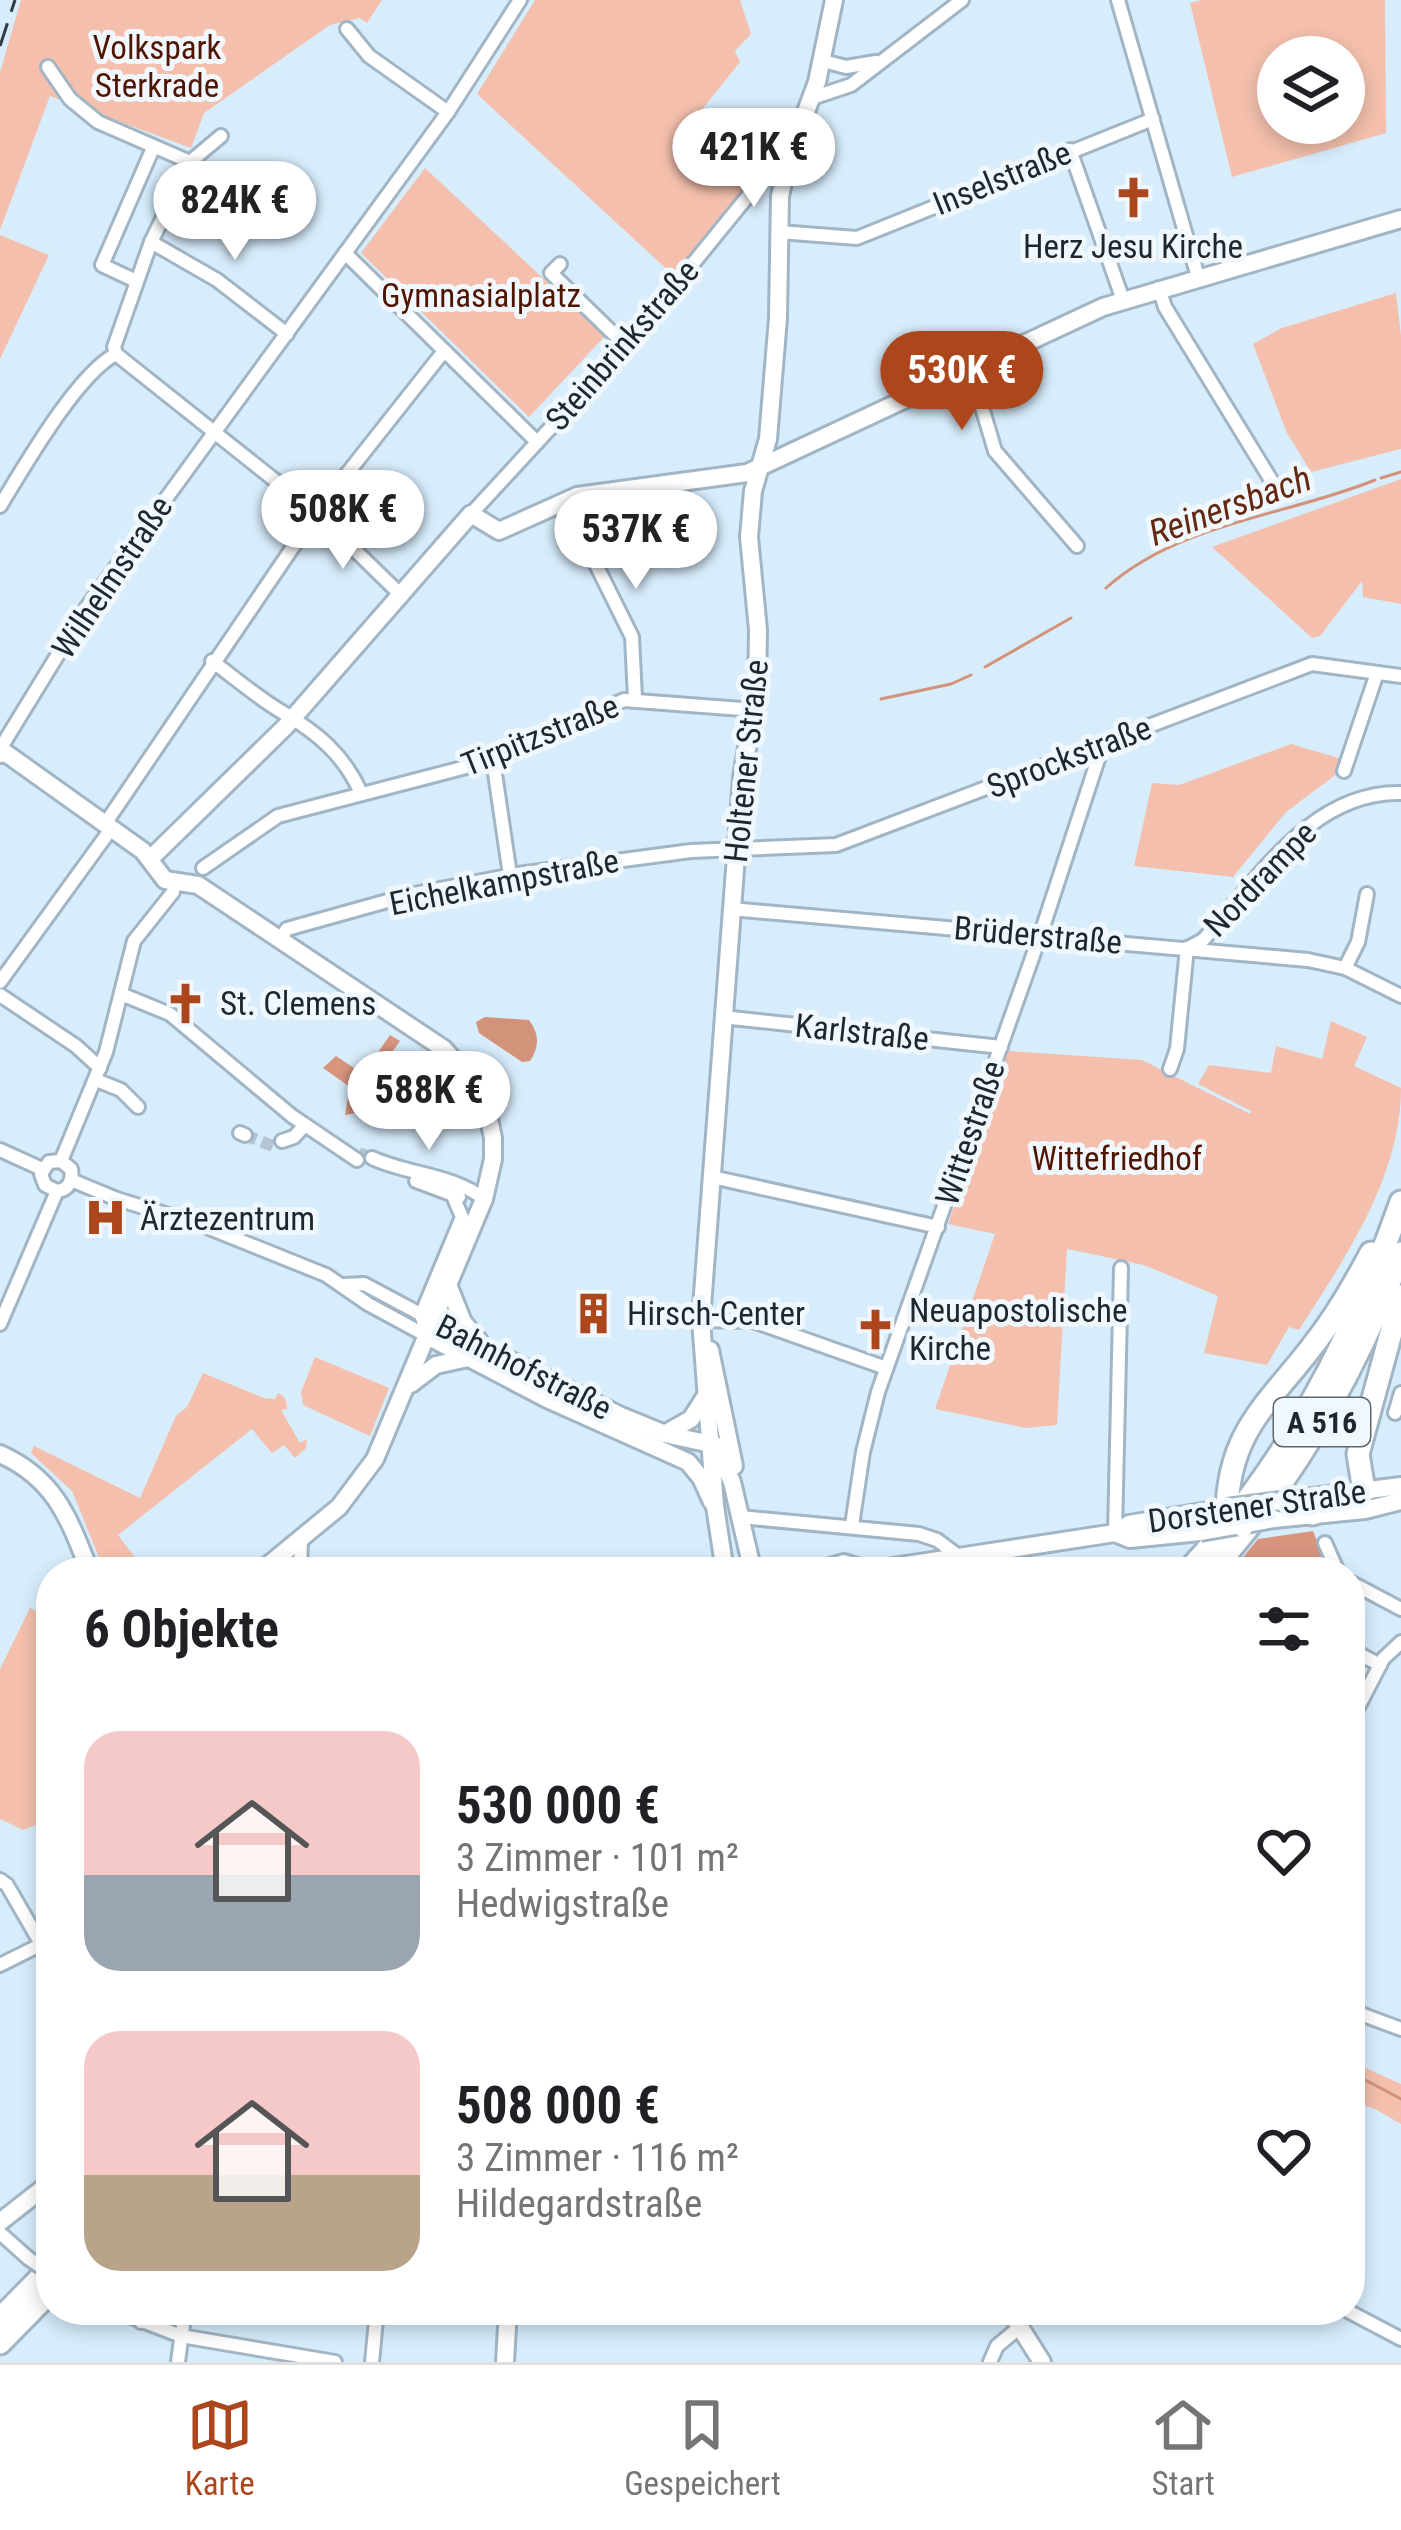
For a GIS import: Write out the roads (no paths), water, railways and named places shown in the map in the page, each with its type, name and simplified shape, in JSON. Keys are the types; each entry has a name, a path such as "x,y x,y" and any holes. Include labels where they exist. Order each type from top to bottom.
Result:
{"highway":[{"path":"1243,1526 1227,1508 1230,1471 1240,1439 1333,1318 1401,1201"},
{"name":"A 516","path":"1200,1557 1248,1502 1312,1406 1361,1308 1401,1201"},
{"name":"A 516","path":"1222,1557 1297,1464 1349,1372 1401,1253"},
{"path":"1312,1514 1364,1491 1358,1454 1401,1296"},
{"path":"0,2319 36,2285"},
{"path":"0,2343 36,2306"}],"main road":[{"name":"Holtener Straße","path":"723,1557 701,1320 742,777 759,658 749,537 778,318 782,187 823,62 834,0"},
{"path":"471,514 499,531 564,500 747,473 1123,300 1401,219"},
{"name":"Steinbrinkstraße","path":"151,860 294,717 471,514"},
{"path":"1,752 151,860 161,877 198,885 425,1035 466,1071 491,1126 493,1159 484,1199 373,1463 339,1507 280,1556"},
{"path":"449,1287 463,1322 489,1350"},
{"name":"Holtener Straße","path":"701,1320 727,1427 749,1557"},
{"name":"Bahnhofstraße","path":"428,1325 489,1350 596,1405 665,1434 712,1446"},
{"name":"Bahnhofstraße","path":"428,1325 469,1358 688,1462"},
{"path":"404,1388 436,1365 469,1358"},
{"path":"665,1434 685,1424 705,1396"},
{"path":"715,1506 688,1462 712,1446 727,1427"},
{"name":"Holtener Straße","path":"712,1446 725,1460 736,1497"},
{"path":"0,1454 39,1476 56,1495 84,1557"},
{"name":"Dorstener Straße","path":"977,1557 1115,1533 1129,1524 1401,1486"},
{"name":"Dorstener Straße","path":"1115,1533 1130,1539 1200,1532 1401,1501"},
{"path":"0,2222 36,2194"},
{"path":"505,2362 507,2325"},
{"path":"1020,2327 1042,2362"}],"street":[{"name":"Wilhelmstraße","path":"1,752 87,607 448,112 520,0"},
{"path":"812,98 851,85 962,0"},
{"path":"1118,0 1198,277"},
{"path":"347,29 369,56 448,112"},
{"path":"823,62 859,67 883,61"},
{"path":"48,68 86,114 190,161"},
{"name":"Inselstraße","path":"779,232 857,238 1153,119"},
{"name":"Steinbrinkstraße","path":"471,514 626,346 798,135"},
{"path":"0,506 65,406 106,359 116,354 136,281 190,161 221,136"},
{"path":"136,281 102,265 153,148"},
{"path":"1070,150 1123,300"},
{"path":"748,197 761,187 782,187"},
{"path":"151,242 217,280 286,334"},
{"path":"345,253 537,442"},
{"path":"560,264 551,274 626,346"},
{"path":"1159,288 1165,307 1276,488"},
{"path":"0,982 316,513 444,351"},
{"path":"116,354 316,513 402,596"},
{"path":"970,367 990,440 1077,546"},
{"path":"564,500 632,638 635,698"},
{"path":"212,661 294,717 348,764 361,793"},
{"name":"Sprockstraße","path":"736,849 836,845 1312,664 1401,676"},
{"path":"1344,771 1377,673"},
{"name":"Tirpitzstraße","path":"203,868 278,816 493,760 635,698 754,710"},
{"name":"Wittestraße","path":"853,1526 869,1422 886,1368 1103,744"},
{"path":"493,760 510,875"},
{"name":"Nordrampe","path":"1187,948 1203,940 1313,822 1332,808 1366,794 1401,793"},
{"name":"Eichelkampstraße","path":"280,939 287,929 409,895 510,875 736,849"},
{"path":"61,1161 98,1074 134,941 166,903 174,883"},
{"path":"1345,968 1358,942 1367,894"},
{"name":"Brüderstraße","path":"731,909 1308,960 1345,968 1401,996"},
{"path":"1170,1069 1177,1049 1187,948"},
{"path":"121,994 170,1014 304,1126 332,1143 456,1199 484,1199"},
{"path":"0,995 76,1046 98,1074 138,1106"},
{"name":"Karlstraße","path":"722,1017 1000,1047"},
{"path":"282,1141 304,1126"},
{"path":"0,1150 42,1169"},
{"path":"364,1159 456,1181 484,1199"},
{"path":"61,1161 71,1169 66,1189 57,1191 45,1185 42,1169 49,1162 61,1161"},
{"path":"712,1177 938,1227"},
{"name":"Bahnhofstraße","path":"71,1180 204,1226 343,1285 368,1304 428,1325"},
{"path":"0,1324 57,1191"},
{"path":"428,1325 462,1217 456,1199"},
{"path":"1115,1533 1121,1268"},
{"name":"Bahnhofstraße","path":"343,1285 364,1284 428,1325"},
{"path":"701,1320 753,1321 886,1368"},
{"path":"1395,1413 1401,1393"},
{"path":"740,1517 929,1536 950,1557"},
{"path":"298,1557 301,1539"},
{"path":"1325,1543 1331,1557"},
{"path":"1365,1590 1401,1609"},
{"path":"1365,1694 1380,1665 1401,1642"},
{"path":"1365,1657 1380,1665"},
{"path":"0,1880 36,1934"},
{"path":"0,1966 36,1947"},
{"path":"1365,2016 1401,2030"},
{"path":"0,2234 36,2263"},
{"path":"1365,2320 1401,2339"},
{"path":"150,2325 181,2336 307,2361 335,2362"},
{"path":"178,2362 183,2325"},
{"path":"372,2362 376,2325"},
{"path":"990,2362 997,2346 1020,2327"}],"waterway":[{"name":"Reinersbach","path":"1381,478 1401,472"},
{"name":"Reinersbach","path":"1106,588 1135,566 1200,534 1375,480"},
{"name":"Reinersbach","path":"985,667 1071,618"},
{"name":"Reinersbach","path":"881,699 971,675"},
{"path":"1365,2080 1401,2099"}],"tunnel":[{"path":"245,1135 273,1146 282,1141"},
{"path":"359,1153 372,1158"}],"railway":[{"path":"0,46 15,0"}],"place":[{"name":"Herz Jesu Kirche","path":"1133,198"},
{"name":"St. Clemens","path":"186,1003"},
{"name":"Ärztezentrum","path":"106,1218"},
{"name":"Hirsch-Center","path":"593,1313"},
{"name":"Neuapostolische Kirche","path":"875,1329"}],"park label":[{"name":"Volkspark Sterkrade","path":"157,66"},
{"name":"Gymnasialplatz","path":"481,295"},
{"name":"Wittefriedhof","path":"1117,1158"}]}
